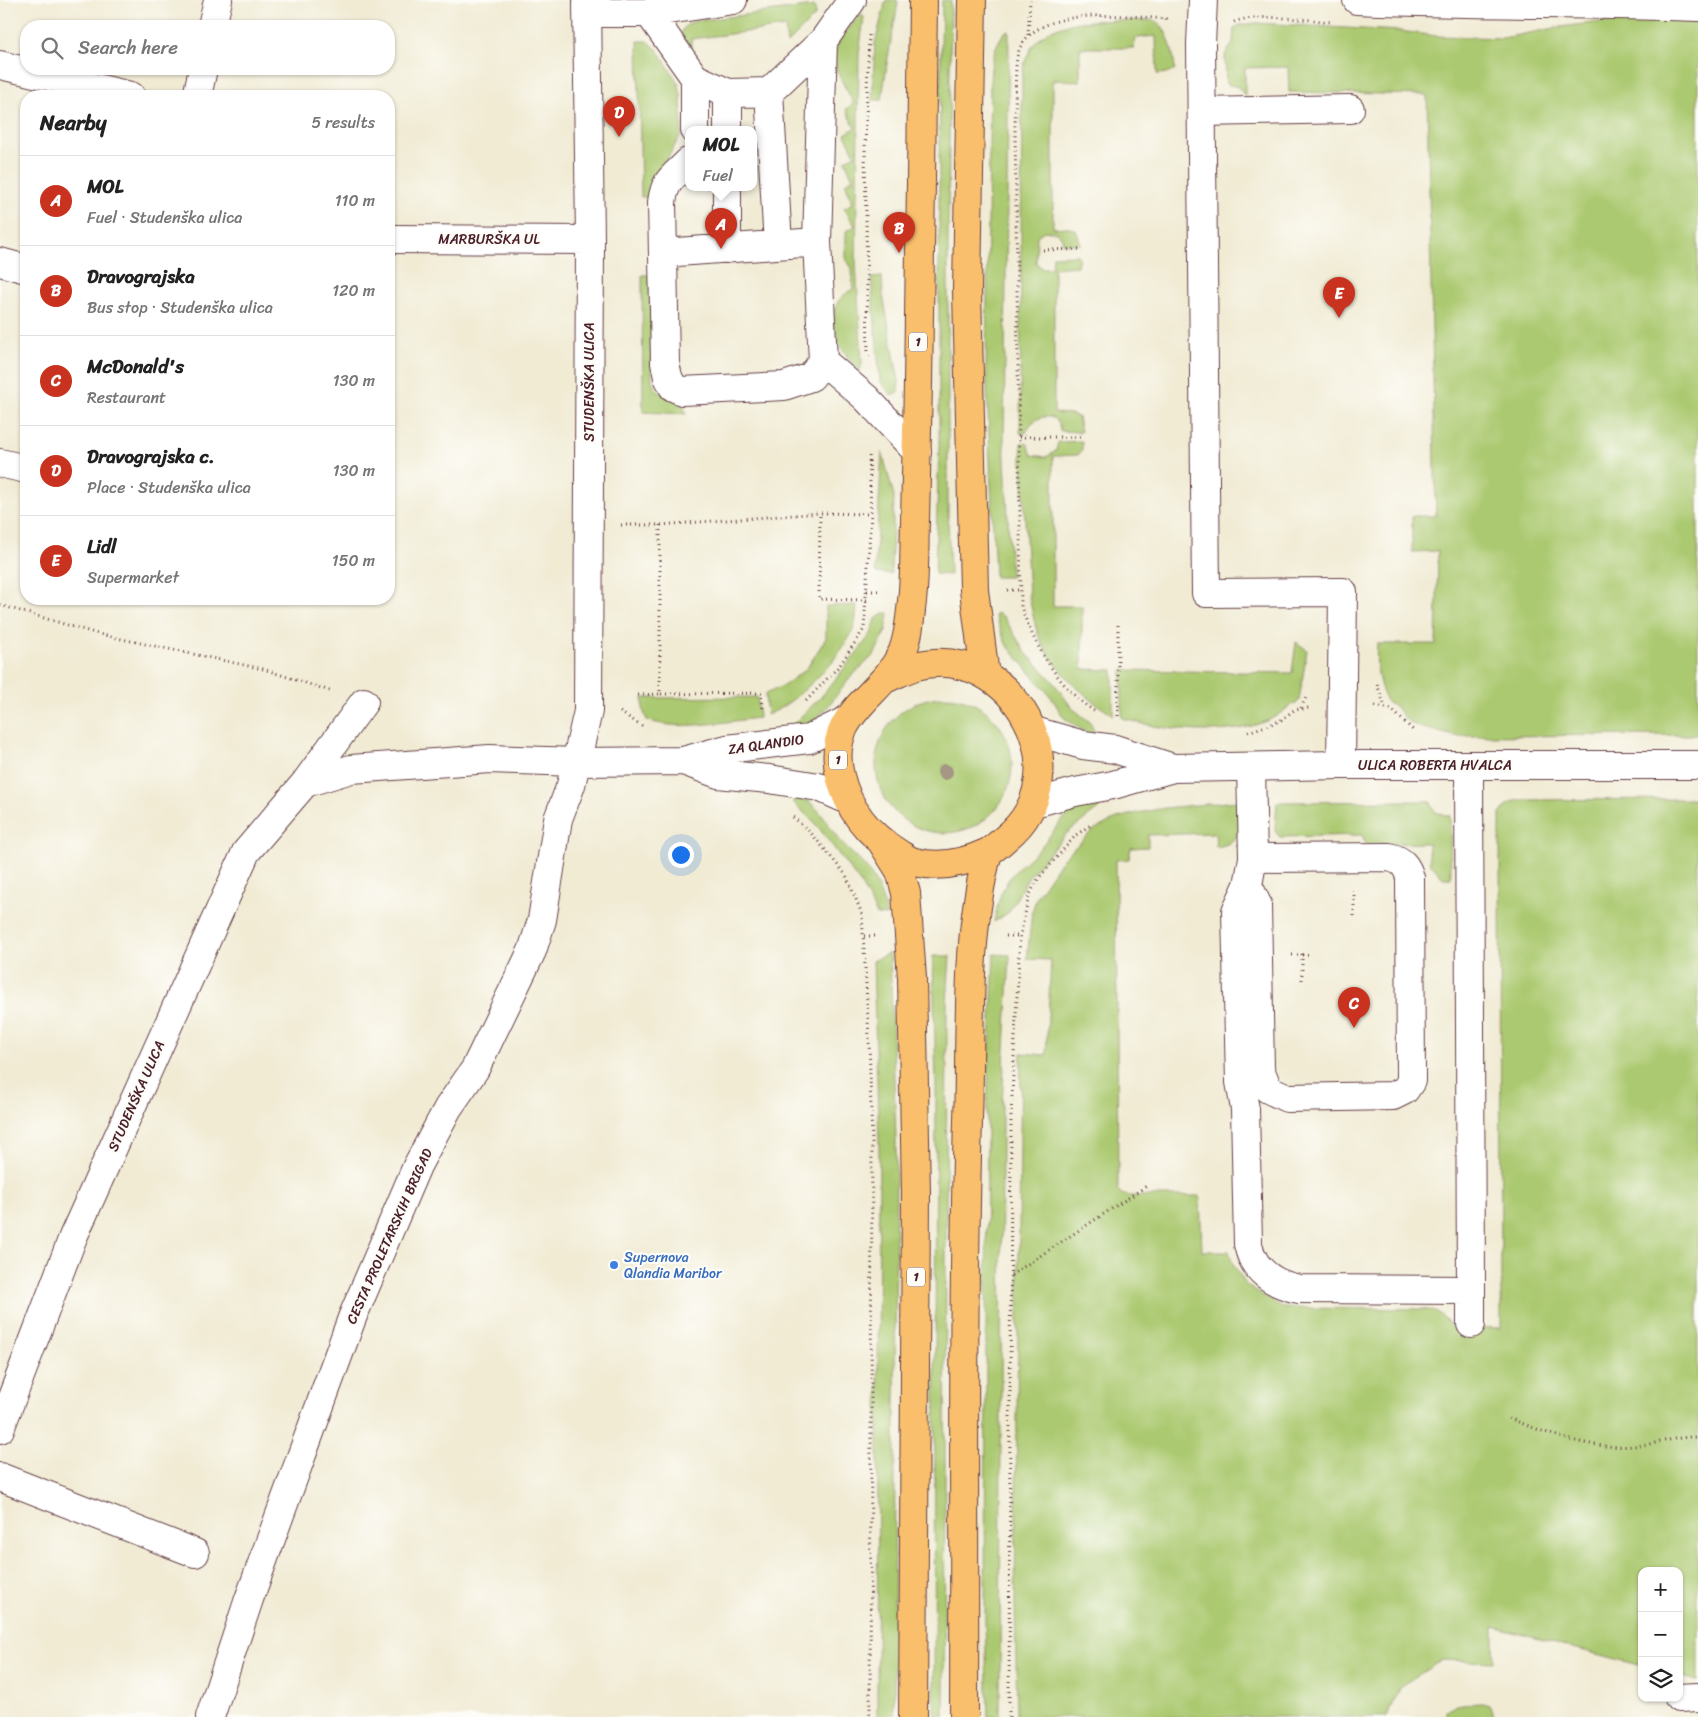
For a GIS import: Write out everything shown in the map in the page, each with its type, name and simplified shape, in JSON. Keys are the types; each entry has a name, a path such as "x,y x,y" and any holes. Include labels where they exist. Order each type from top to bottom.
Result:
{"main road":[{"name":"1","path":"913,1717 916,1193 912,978 906,892 900,871 883,843 863,824 848,800 839,774 837,750 846,720 860,702 885,679 901,654 909,627 913,591 917,452 924,0"},
{"path":"972,0 967,290 974,590 985,675"},
{"path":"883,843 913,862 952,865 988,852 1017,829 1034,803 1040,759 1034,731 1013,696 985,675 952,664 918,666 885,679"},
{"path":"964,1717 966,1179 974,937 978,890 988,852"}],"street":[{"path":"213,20 218,0"},
{"path":"587,6 649,13 733,0"},
{"path":"649,13 695,78 728,93 769,92 822,41 852,0"},
{"path":"1203,0 1202,112 1206,593 1343,592 1340,766"},
{"path":"1357,0 1457,5 1538,1 1698,7"},
{"name":"STUDENŠKA ULICA","path":"577,762 588,711 590,240 587,6"},
{"path":"685,165 669,179 664,190 665,363 668,378 673,387 682,391 784,386 811,378 823,360 818,242 822,41"},
{"path":"0,65 20,70"},
{"path":"42,75 106,90"},
{"path":"198,90 201,75"},
{"path":"695,78 695,126"},
{"path":"769,92 778,246"},
{"path":"728,93 728,126"},
{"path":"1202,112 1350,109"},
{"path":"727,249 728,191"},
{"name":"MARBURŠKA UL","path":"395,239 590,240"},
{"path":"663,253 818,242"},
{"path":"0,262 20,267"},
{"path":"823,360 866,398 917,452"},
{"path":"0,463 20,468"},
{"name":"STUDENŠKA ULICA","path":"0,1429 73,1237 246,852 305,783 364,702"},
{"name":"ZA QLANDIO","path":"305,783 351,769 490,759 577,762 684,761 727,748 808,739 846,720"},
{"path":"1034,731 1083,745 1115,749 1172,768"},
{"name":"ZA QLANDIO","path":"684,761 718,774 768,779 820,788 848,800"},
{"name":"CESTA PROLETARSKIH BRIGAD","path":"210,1717 249,1599 356,1310 417,1166 448,1108 475,1069 532,950 542,920 558,819 577,762"},
{"name":"ULICA ROBERTA HVALCA","path":"1172,768 1698,765"},
{"path":"1469,766 1471,1324"},
{"path":"1251,767 1253,858 1248,886 1236,910 1240,1082 1245,1109 1248,1244 1250,1256 1256,1267 1267,1277 1282,1286 1299,1290 1471,1290"},
{"path":"1034,803 1074,792 1113,785 1172,768"},
{"path":"1248,886 1257,904 1260,1069 1268,1090 1287,1098 1393,1096 1405,1090 1411,1081 1410,878 1408,868 1400,860 1389,857 1253,858"},
{"path":"0,1477 195,1552"},
{"path":"1683,1698 1698,1697"}],"path":[{"path":"1030,0 1028,35 1018,54 1015,126 1021,607 1034,642 1052,669 1095,712"},
{"path":"1028,35 1052,23 1092,15 1166,19 1169,27"},
{"path":"1229,29 1232,24 1240,20 1276,18 1334,22"},
{"path":"868,360 865,148 869,34"},
{"path":"1043,250 1080,249"},
{"path":"1019,437 1082,437"},
{"path":"800,705 840,665 864,629 870,514 870,458 867,444"},
{"path":"589,525 660,525 820,513 870,514"},
{"path":"820,513 819,599 866,600"},
{"path":"660,525 660,694"},
{"path":"0,605 98,634 263,669 364,702"},
{"path":"1115,726 1118,717 1118,625"},
{"path":"638,694 762,693"},
{"path":"1380,706 1391,709 1405,724 1422,734"},
{"path":"1239,734 1261,728 1301,708"},
{"path":"791,815 811,833 846,875 862,914 869,1037 872,1144 870,1717"},
{"path":"1009,1717 1011,1116 1020,936 1029,896 1038,879 1076,835 1098,820"},
{"path":"1354,882 1354,919"},
{"path":"1302,954 1302,983"},
{"path":"1011,1276 1148,1185"},
{"path":"1509,1418 1532,1428 1574,1440 1609,1446 1633,1446 1698,1437"}],"green space":[{"path":"886,0 897,0 898,3 882,100 872,100 875,43"},
{"path":"942,0 951,0 948,227 948,515 950,575 935,574 939,445 939,158"},
{"path":"814,6 816,13 814,17 787,44 785,27 691,39 692,56 680,38 685,27 696,21"},
{"path":"862,15 864,17 859,54 856,263 862,363 860,371 844,352 838,341 833,318 835,307 842,297 853,289 852,268 846,260 846,231 855,226 844,208 853,203 845,183 853,179 845,160 855,155 845,134 855,128 846,109 854,103 840,77 835,57 836,48 841,38"},
{"path":"1631,18 1698,20 1698,735 1454,736 1416,726 1405,719 1396,707 1386,701 1378,673 1376,651 1377,644 1436,644 1438,551 1412,552 1412,516 1436,516 1427,95 1289,92 1288,67 1245,68 1245,96 1238,87 1226,84 1225,55 1233,43 1234,29 1239,25 1256,23 1400,31 1436,36 1503,38 1560,27"},
{"path":"1152,20 1158,22 1169,40 1175,69 1169,73 1157,74 1156,36 1135,38 1134,48 1080,48 1080,81 1053,80 1053,228 1067,227 1076,230 1081,244 1063,244 1062,238 1057,232 1044,231 1037,236 1036,263 1042,268 1052,268 1053,256 1077,255 1079,257 1077,266 1054,268 1054,413 1071,414 1078,417 1081,432 1060,431 1055,420 1050,417 1044,417 1033,422 1026,433 1020,433 1022,77 1028,55 1038,39 1053,29 1070,24 1090,21"},
{"path":"1006,31 1009,31 1004,440 1011,577 995,577 986,367 990,82 995,49"},
{"path":"638,41 648,41 657,49 678,83 681,95 682,133 665,163 664,183 651,183 652,197 641,197"},
{"path":"642,275 650,275 652,381 661,393 680,403 684,407 686,414 643,412"},
{"path":"882,277 883,295 899,382 898,392 891,395 880,381 871,278"},
{"path":"1082,441 1082,450 1078,455 1053,456 1053,606 1082,606 1082,669 1113,670 1113,715 1081,691 1052,659 1039,637 1029,596 1021,443 1027,443 1032,455 1046,457 1056,451 1058,442"},
{"path":"882,452 894,496 891,574 876,573 875,569"},
{"path":"857,605 853,629 846,643 827,668 803,691 767,715 765,694 785,685 807,668 826,638 826,606"},
{"path":"884,613 889,613 886,631 874,655 851,677 817,718 791,730 794,723 821,697 855,655 871,634 876,619"},
{"path":"997,613 1004,617 1025,652 1052,680 1072,708 1090,722 1096,736 1085,732 1064,718 1051,697 1006,644 995,616"},
{"path":"1296,642 1307,650 1299,701 1267,721 1233,730 1195,731 1138,723 1122,718 1122,670 1292,673"},
{"path":"757,697 759,718 717,723 673,725 659,723 647,720 643,710 643,698"},
{"path":"944,697 970,702 992,717 1007,739 1012,765 1007,791 992,813 970,828 944,833 918,828 896,813 881,791 876,765 881,739 896,717 918,702"},
{"path":"791,794 808,801 814,806 840,841 864,865 871,874 882,897 887,916 877,915 861,884 819,828 794,803"},
{"path":"1698,799 1698,1681 1683,1677 1683,1567 1638,1567 1638,1665 1494,1627 1494,1662 1442,1660 1399,1687 1387,1717 1017,1717 1015,1602 1021,1053 1046,1055 1051,960 1027,959 1032,912 1037,896 1060,862 1092,831 1117,818 1165,808 1238,801 1242,817 1240,831 1237,837 1225,845 1216,847 1215,833 1148,835 1148,847 1131,848 1129,859 1116,860 1118,1189 1121,1194 1128,1196 1200,1196 1202,1251 1229,1251 1233,1264 1247,1286 1284,1308 1424,1309 1440,1315 1451,1327 1501,1328 1500,814 1508,804 1518,800"},
{"path":"1100,801 1098,809 1067,833 1029,876 1009,912 994,922 1002,891 1014,873 1039,849 1071,812 1079,806"},
{"path":"1430,801 1435,812 1450,816 1451,878 1443,878 1430,863 1428,843 1366,844 1362,835 1280,837 1275,831 1277,802"},
{"path":"890,953 896,1142 894,1717 877,1717 879,1143 873,961"},
{"path":"994,954 1010,955 1002,1105 1000,1717 988,1717 985,1621 987,1106"},
{"path":"933,956 950,956 947,1003 944,1717 934,1717 936,1086"},
{"path":"1482,1703 1489,1705 1493,1710 1493,1717 1446,1717 1446,1711 1454,1706"}],"place":[{"name":"Dravograjska c.","path":"619,137"},
{"name":"MOL","path":"721,249"},
{"name":"Dravograjska","path":"899,253"},
{"name":"Lidl","path":"1339,318"},
{"name":"McDonald's","path":"1354,1028"},
{"name":"Supernova Qlandia Maribor","path":"614,1265"}]}
